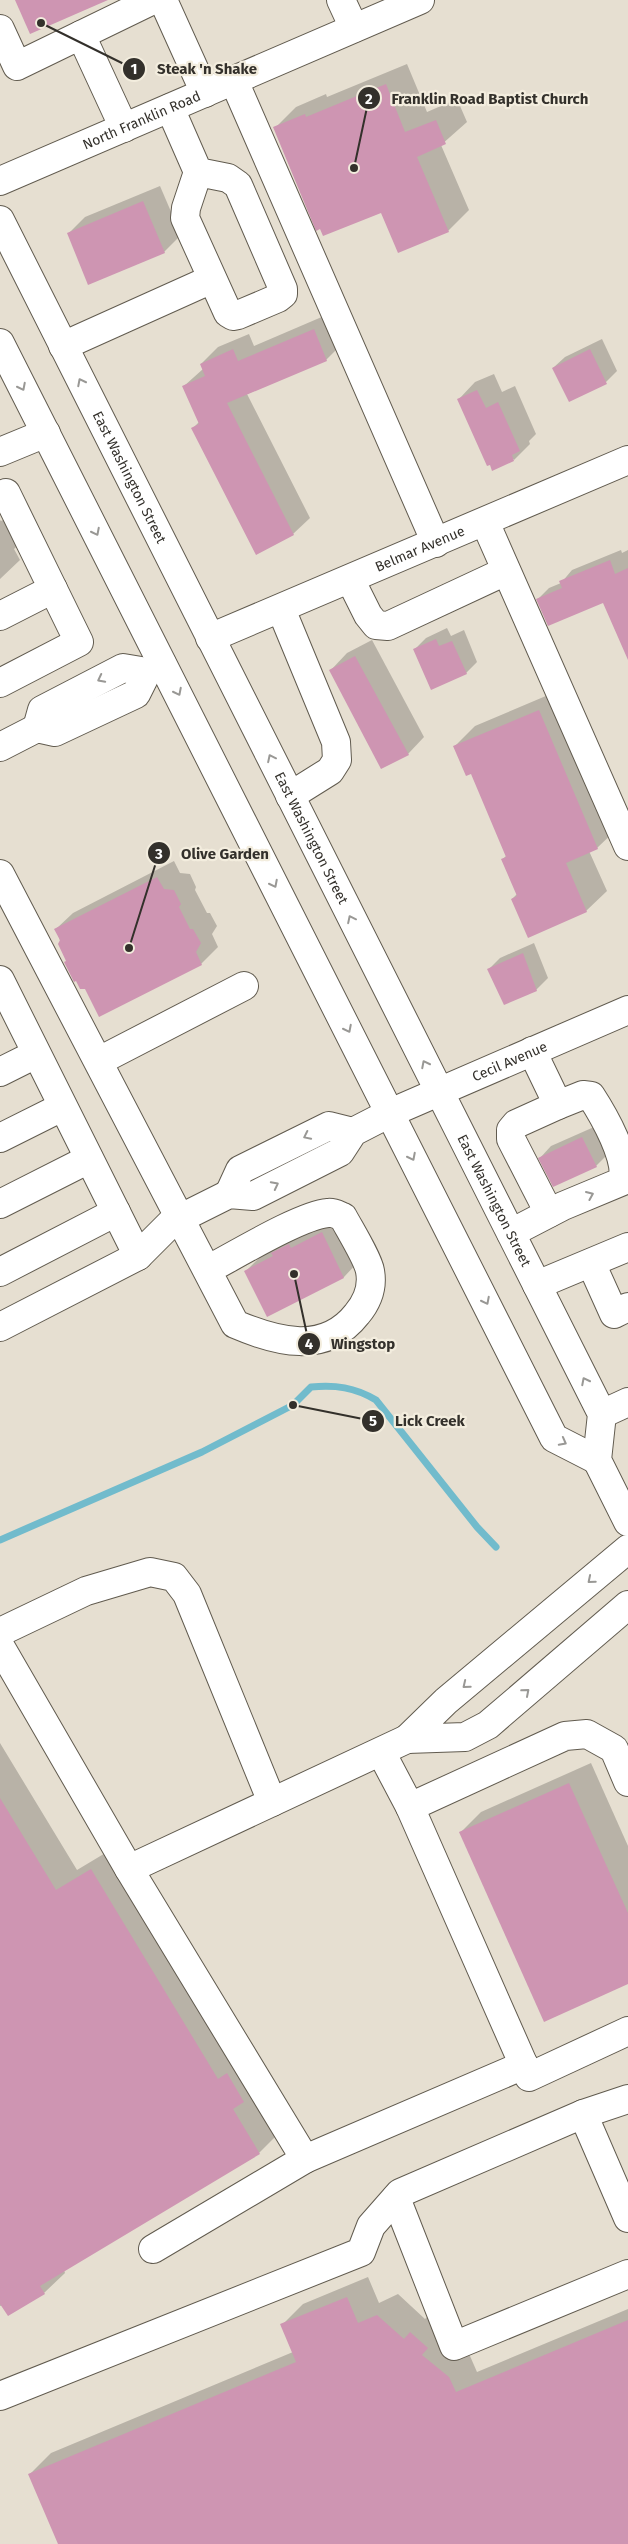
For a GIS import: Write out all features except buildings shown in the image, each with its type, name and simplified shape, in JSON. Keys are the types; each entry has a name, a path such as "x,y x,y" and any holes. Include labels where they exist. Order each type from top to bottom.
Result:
{"main road":[{"path":"163,0 205,93"},
{"path":"342,0 354,28"},
{"name":"North Franklin Road","path":"0,181 420,0"},
{"path":"0,29 16,66 82,35 140,3"},
{"path":"82,35 124,128"},
{"path":"234,81 436,543"},
{"path":"170,108 198,172 186,208 185,218 228,313 233,316 283,294 283,289 238,185 228,178 198,172"},
{"name":"East Washington Street","path":"0,220 602,1414"},
{"path":"63,346 212,279"},
{"path":"0,344 46,433 155,668 390,1113 554,1438 597,1460"},
{"path":"0,452 46,433"},
{"name":"Belmar Avenue","path":"210,638 628,460"},
{"path":"0,496 6,493 79,642 0,683"},
{"path":"485,522 628,846"},
{"path":"350,579 368,615 376,625 388,626 506,571"},
{"path":"0,616 53,589"},
{"path":"281,609 336,742 337,760 330,771 290,796"},
{"path":"0,747 37,728 42,710 99,680 123,668 155,668"},
{"path":"0,874 235,1324 259,1334 293,1341 312,1341 332,1336 348,1326 363,1308 370,1290 370,1270 343,1217 330,1212 313,1216 296,1224 207,1270"},
{"path":"99,1061 244,986"},
{"path":"3,995 36,1054 138,1256"},
{"name":"Cecil Avenue","path":"181,1218 229,1194 240,1170 329,1126 353,1132 439,1091 628,1010"},
{"path":"532,1051 558,1105"},
{"path":"0,1072 36,1054"},
{"path":"511,1233 549,1213 622,1181 625,1172 623,1161 600,1110 591,1096 583,1095 558,1105 516,1124 511,1130 511,1139 549,1213"},
{"path":"0,1138 62,1107"},
{"path":"0,1204 89,1159"},
{"path":"0,1272 116,1212"},
{"path":"0,1327 138,1256 171,1222 181,1218"},
{"path":"537,1285 628,1247"},
{"path":"591,1263 614,1314 628,1307"},
{"path":"628,1402 602,1414 597,1460 628,1522"},
{"path":"129,1869 407,1739 446,1701 628,1549"},
{"path":"0,1632 86,1592 114,1583 150,1572 174,1577 187,1594 272,1802"},
{"path":"407,1739 465,1737 488,1725 628,1605"},
{"path":"0,1646 129,1869 304,2159"},
{"path":"410,1807 565,1736 587,1734 621,1746 628,1782"},
{"path":"381,1752 410,1807 530,2077 628,2031"},
{"path":"154,2249 304,2159 524,2065"},
{"path":"0,2396 361,2252 371,2226 400,2193 583,2114 628,2098"},
{"path":"583,2114 628,2218"},
{"path":"396,2198 454,2346 628,2274"}],"waterway":[{"path":"0,1540 202,1452 293,1405 311,1387 329,1386 360,1392 376,1400 477,1527 496,1547"}],"place":[{"name":"Steak 'n Shake","path":"41,23"},
{"name":"Franklin Road Baptist Church","path":"354,168"},
{"name":"Olive Garden","path":"129,948"},
{"name":"Wingstop","path":"294,1274"},
{"name":"Lick Creek","path":"293,1405"}]}
